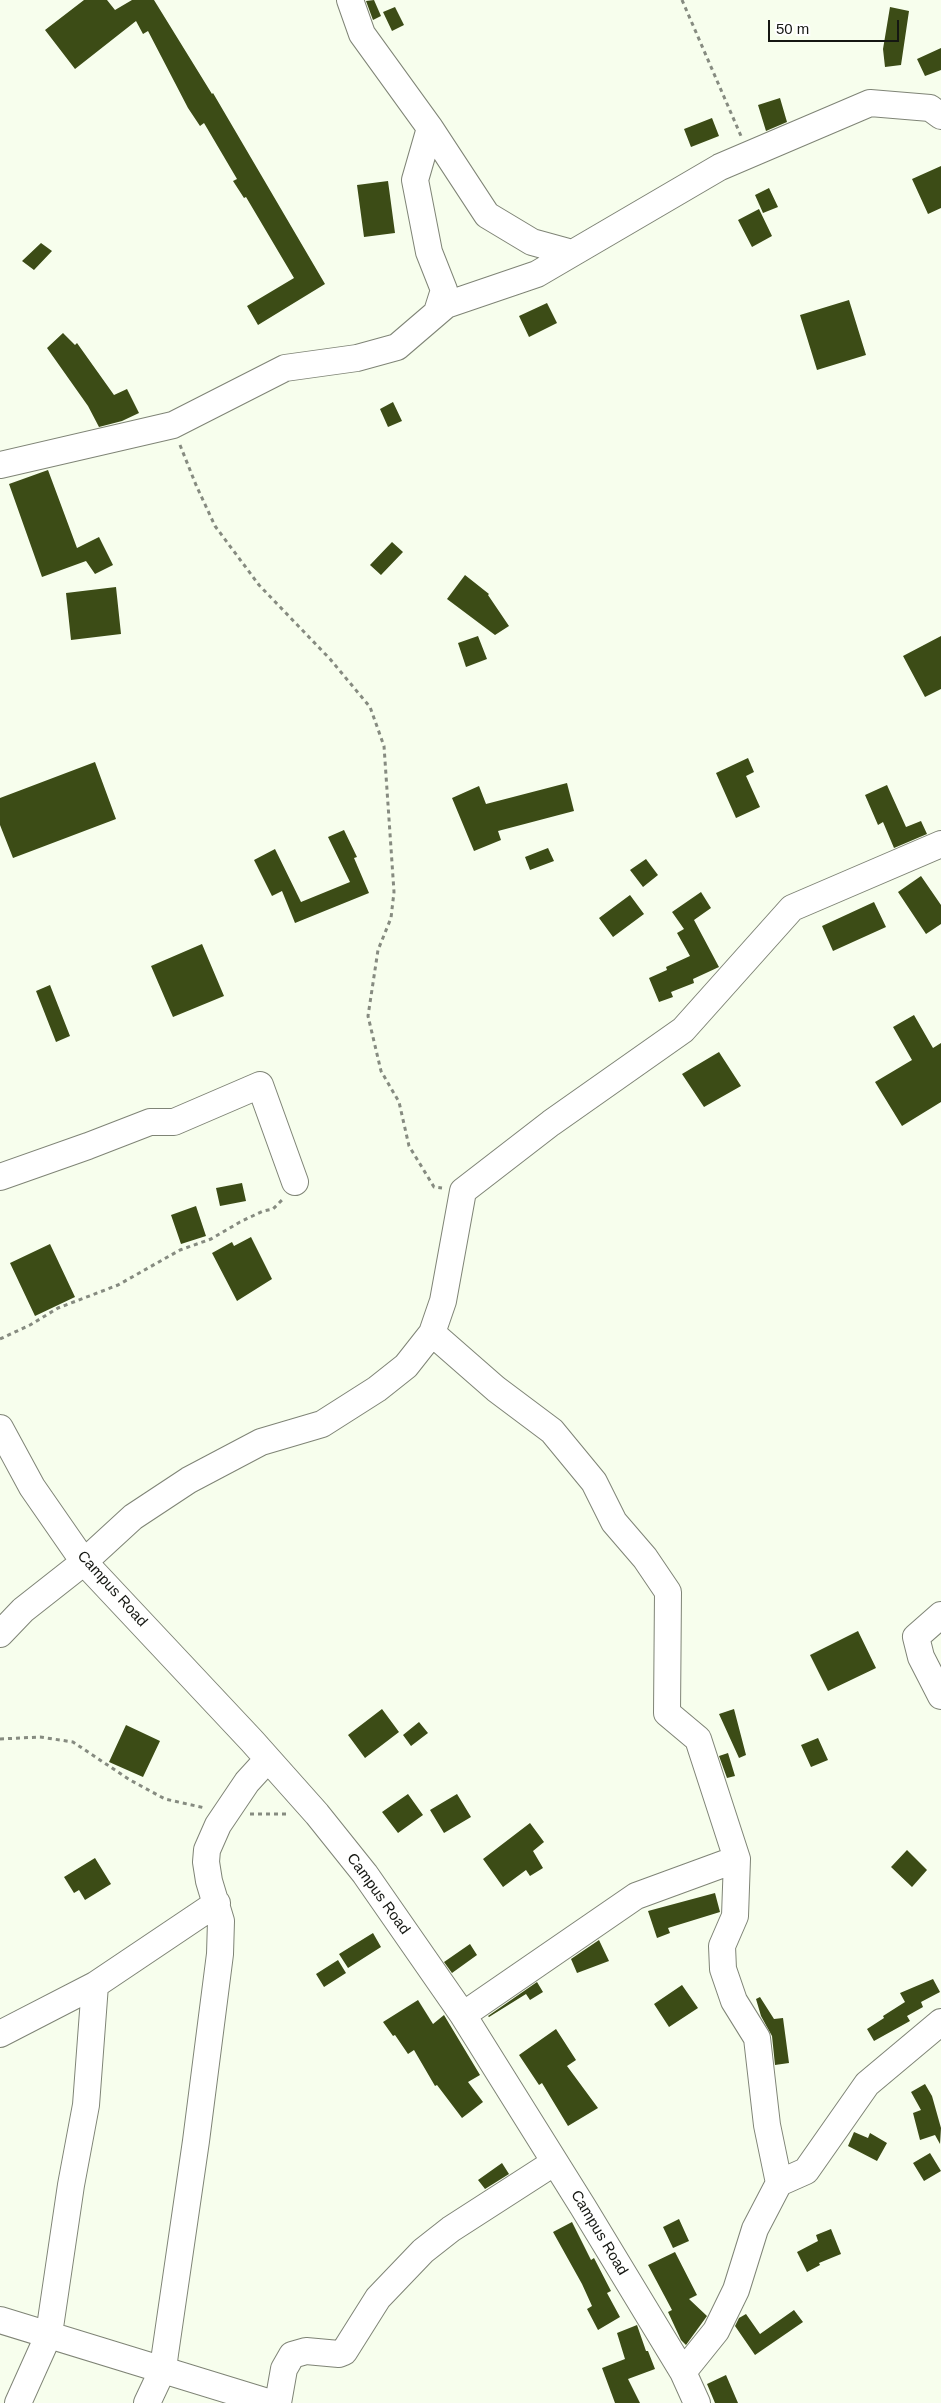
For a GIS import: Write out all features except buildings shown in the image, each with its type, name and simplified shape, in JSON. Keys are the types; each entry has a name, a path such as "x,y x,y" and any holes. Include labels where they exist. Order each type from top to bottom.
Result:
{"street":[{"path":"350,0 362,34 430,128 486,215 532,242 572,253"},
{"path":"0,465 173,425 285,368 357,358 397,347 446,305 537,274 720,167 870,103 930,108 941,116"},
{"path":"430,128 415,180 429,252 444,290 437,312"},
{"path":"0,1634 23,1610 84,1562 133,1517 189,1480 261,1442 322,1424 377,1389 406,1366 432,1333 443,1301 463,1192 551,1123 683,1030 792,908 941,844"},
{"path":"0,1177 150,1122 174,1122 260,1085 296,1182"},
{"path":"432,1333 496,1389 552,1431 594,1482 614,1522 645,1558 668,1592 667,1713 698,1739 737,1859 735,1916 722,1946 723,1969 734,2001 757,2038 767,2125 779,2183"},
{"name":"Campus Road","path":"0,1428 32,1487 84,1562 268,1758 317,1814 365,1874 463,2015 683,2372 697,2403"},
{"path":"941,1615 916,1637 921,1657 941,1696"},
{"path":"148,2403 162,2369 196,2141 220,1954 221,1921 209,1881 206,1862 207,1850 212,1836 247,1782 268,1758"},
{"path":"463,2015 636,1896 737,1859"},
{"path":"0,2034 95,1985 217,1903"},
{"path":"18,2403 49,2334 71,2185 86,2106 95,1985"},
{"path":"683,2372 716,2330 736,2290 755,2229 779,2183 806,2171 867,2084 941,2022"},
{"path":"0,2320 264,2401 278,2402 284,2369 292,2355 306,2351 339,2354 344,2352 378,2298 423,2252 451,2229 555,2162"}],"path":[{"path":"682,0 749,155"},
{"path":"173,425 196,485 215,526 259,584 330,659 370,707 384,746 394,892 391,918 378,950 368,1016 380,1071 399,1102 409,1146 434,1187 463,1192"},
{"path":"0,1339 30,1325 58,1308 118,1285 180,1250 211,1239 240,1222 263,1211 273,1209 280,1204 296,1182"},
{"path":"0,1738 40,1737 73,1742 130,1780 165,1799 227,1814 317,1814"}]}
